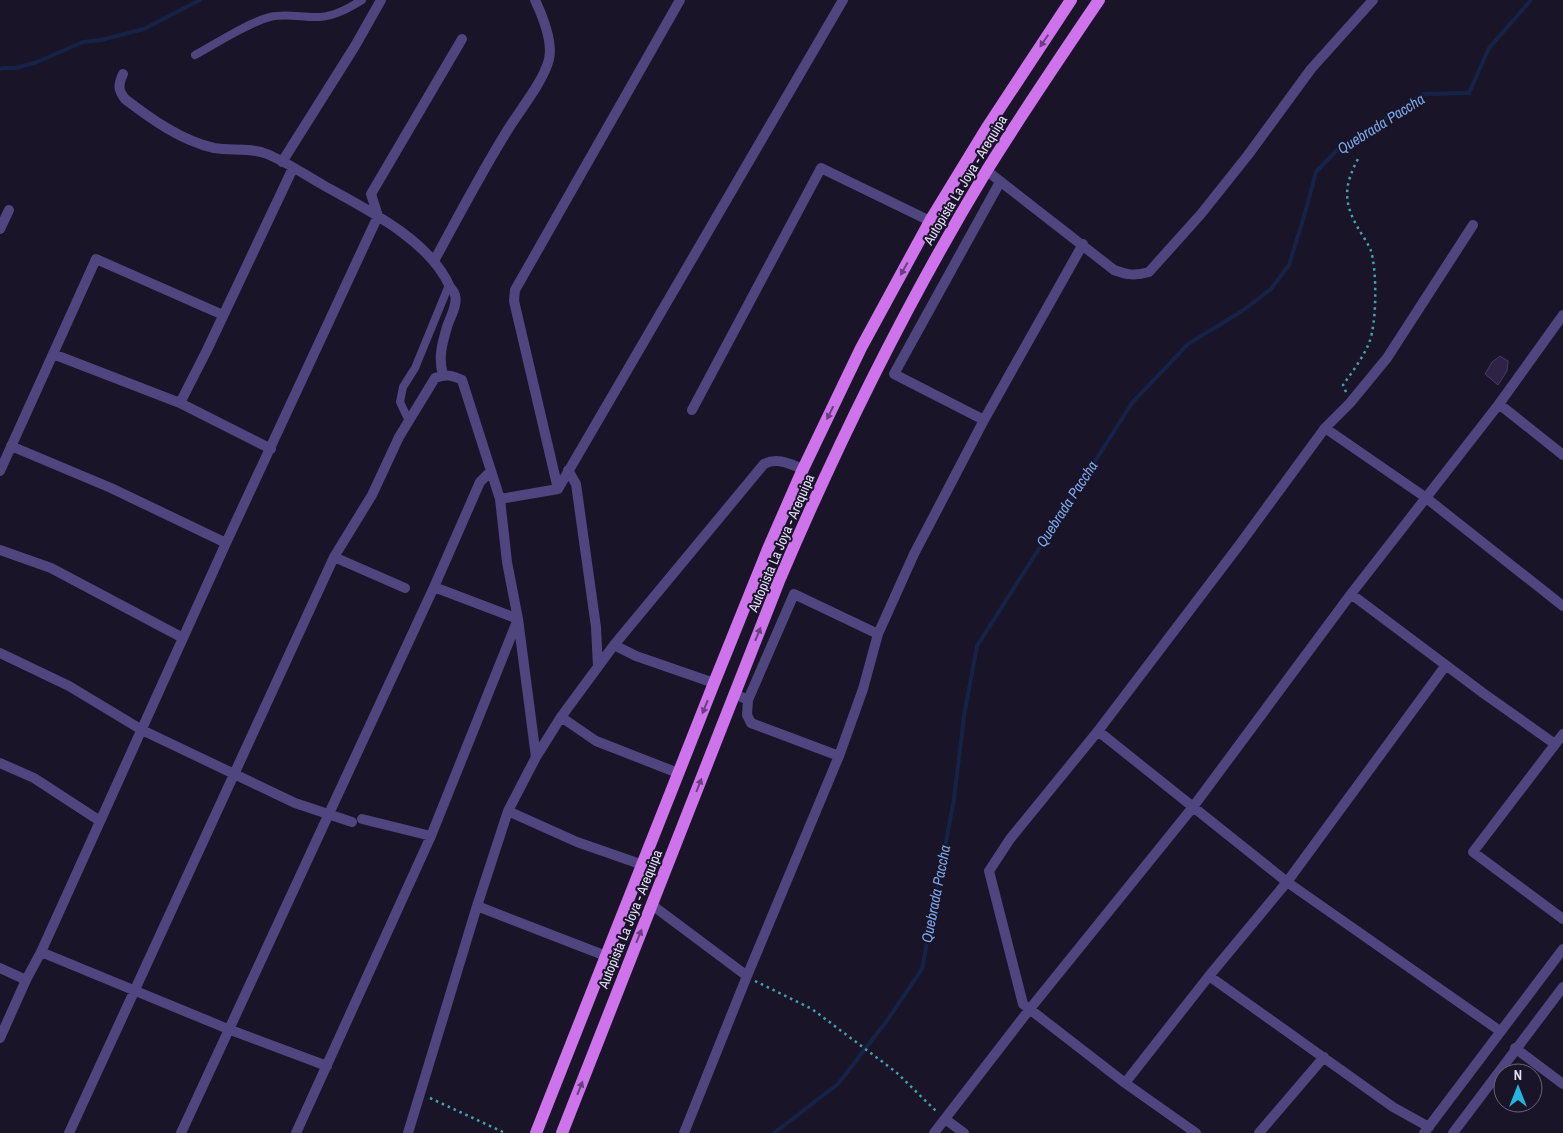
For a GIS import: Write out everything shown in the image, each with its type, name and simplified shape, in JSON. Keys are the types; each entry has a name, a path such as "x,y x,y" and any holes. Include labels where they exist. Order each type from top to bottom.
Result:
{"main road":[{"name":"Autopista La Joya - Arequipa","path":"536,1133 714,683 803,469 861,348 930,221 988,126 1071,0"},
{"name":"Autopista La Joya - Arequipa","path":"562,1133 803,525 855,414 934,263 987,171 1028,105 1100,0"}],"street":[{"path":"282,162 381,0"},
{"path":"434,261 506,132 542,76 549,59 550,48 548,38 535,0"},
{"path":"558,489 514,301 516,290 680,0"},
{"path":"558,489 843,0"},
{"path":"987,171 1114,270 1138,276 1149,272 1201,214 1248,155 1311,69 1373,0"},
{"path":"0,1038 378,216 371,194 462,39"},
{"path":"123,74 118,84 120,92 125,99 184,137 215,148 252,150 282,162 400,230 434,261 446,276 455,295 454,308 440,351 443,375"},
{"path":"180,403 293,168"},
{"path":"692,410 821,168 930,221"},
{"path":"984,420 894,374 1000,182"},
{"path":"0,229 9,210"},
{"path":"1196,1133 1125,1083 1023,1004 989,871 1010,840 1098,731 1234,552 1325,428 1350,403 1386,358 1473,225"},
{"path":"684,1133 839,756 863,689 878,634 914,554 984,420 1083,244"},
{"path":"0,471 96,259 223,315"},
{"path":"934,1133 1193,807 1350,594 1499,404 1563,315"},
{"path":"53,354 180,403 271,449"},
{"path":"69,1133 133,990 334,557 372,495 399,437 435,378 443,375 452,375 462,380 500,499 507,562 518,619 536,757"},
{"path":"1499,404 1563,455"},
{"path":"1325,428 1425,497 1563,606"},
{"path":"11,446 111,488 226,543"},
{"path":"408,1133 508,811 536,757 561,717 614,645 764,464 778,460 803,469"},
{"path":"568,470 576,484 596,627 598,667"},
{"path":"181,1133 434,588 480,482 490,472"},
{"path":"500,499 558,489"},
{"path":"0,550 51,568 183,638"},
{"path":"334,557 405,588"},
{"path":"434,588 518,619"},
{"path":"839,756 751,722 747,715 748,700 794,594 878,634"},
{"path":"1350,594 1555,744"},
{"path":"296,1133 431,836 518,619"},
{"path":"614,645 636,656 714,683"},
{"path":"0,654 69,686 142,730 295,803 328,815 431,836"},
{"path":"1125,1083 1209,976 1287,882 1446,665"},
{"path":"735,694 748,700"},
{"path":"561,717 596,741 678,773"},
{"path":"1098,731 1287,882 1500,1032"},
{"path":"1563,734 1473,852 1563,918"},
{"path":"0,763 34,778 100,821"},
{"path":"508,811 577,842 643,865"},
{"path":"652,905 747,976"},
{"path":"477,906 606,956"},
{"path":"1209,976 1426,1130 1563,949"},
{"path":"41,952 228,1029 327,1066"},
{"path":"0,968 26,980"},
{"path":"1453,1133 1563,987"},
{"path":"1516,1048 1563,1084"},
{"path":"1259,1133 1324,1057"},
{"path":"945,1119 964,1133"}],"lane":[{"path":"195,55 269,17 283,15 319,17 350,8 362,0"},
{"path":"409,421 400,402 403,387 415,368 449,285"}],"path":[{"path":"1350,403 1343,385 1370,341 1375,293 1374,264 1370,248 1349,212 1346,192 1353,168 1358,159"},
{"path":"747,976 812,1009 896,1072 945,1119"},
{"path":"420,1093 505,1133"}],"building":[{"path":"1500,356 1508,361 1507,371 1498,385 1485,374 1492,362"}],"waterway":[{"path":"0,69 16,68 37,62 83,42 101,40 144,29 200,0"},
{"name":"Quebrada Paccha","path":"774,1133 838,1084 886,1022 922,969 954,799 964,716 977,646 1132,403 1188,344 1242,311 1271,289 1289,265 1316,172 1340,147 1423,94 1469,93 1489,48 1531,0"}]}
